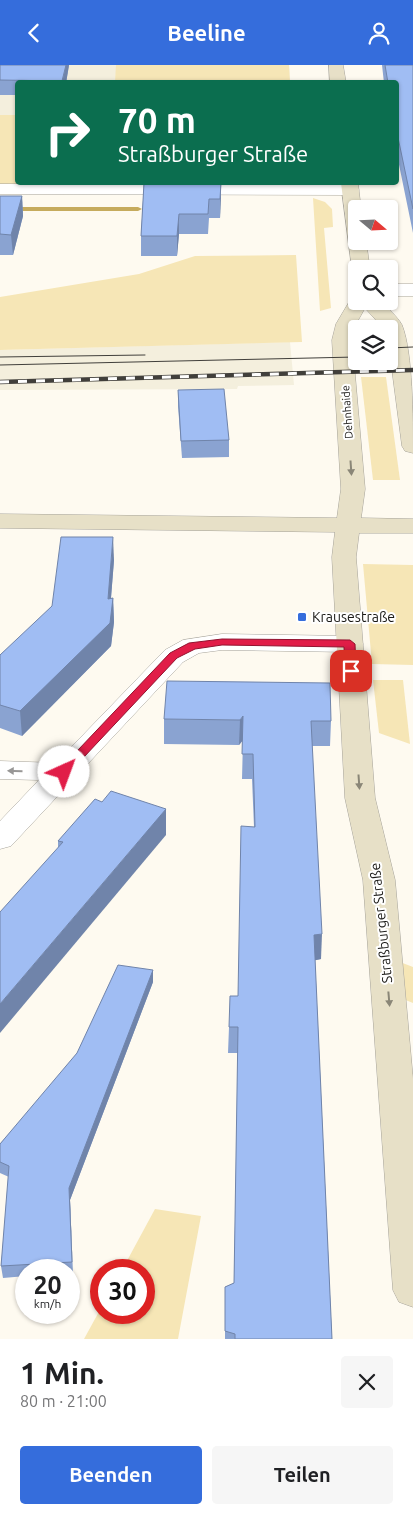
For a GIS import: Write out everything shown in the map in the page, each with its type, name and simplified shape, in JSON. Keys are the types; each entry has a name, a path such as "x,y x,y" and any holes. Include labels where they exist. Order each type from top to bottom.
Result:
{"main road":[{"path":"336,65 338,80"},
{"path":"349,186 351,200"},
{"name":"Dehnhaide","path":"346,526 353,489 342,340 346,324 354,310"},
{"path":"378,310 393,327 398,340 413,446"},
{"path":"0,521 413,526"},
{"name":"Straßburger Straße","path":"346,526 344,557 360,798 379,880 406,1132 413,1290"}],"street":[{"path":"0,189 349,186"},
{"path":"398,290 413,290"},
{"path":"0,839 174,656 192,646 222,642 350,644"},
{"path":"0,770 64,772"}],"shaded area":[{"path":"0,65 289,65 290,80 15,80 15,184 0,184"},
{"path":"116,65 289,65 290,80 115,80"},
{"path":"0,115 15,115 15,184 0,184"},
{"path":"313,198 325,202 332,209 333,227 324,228 331,308 320,311"},
{"path":"296,255 302,342 0,350 0,297 139,274 195,256"},
{"path":"290,342 294,385 238,386 237,389 0,390 0,350"},
{"path":"361,377 386,377 400,480 373,480"},
{"path":"363,564 413,565 413,665 372,664"},
{"path":"373,680 403,680 410,744 379,733"},
{"path":"400,962 413,967 413,1003 403,999"},
{"path":"155,1209 201,1216 178,1339 84,1339 92,1324 155,1324 155,1259 128,1259"}],"building":[{"path":"0,65 66,65 62,80 0,80"},
{"path":"385,65 413,65 413,209 399,142 399,80 388,80"},
{"path":"144,185 221,185 220,199 209,199 208,214 179,214 177,236 141,236"},
{"path":"0,196 22,196 11,235 0,234"},
{"path":"224,389 229,440 181,441 178,390"},
{"path":"61,537 113,537 108,599 113,598 110,623 20,711 0,705 0,655 52,606"},
{"path":"167,681 330,683 331,721 311,721 322,934 314,935 332,1339 235,1339 235,1334 225,1331 225,1287 234,1283 238,1027 229,1027 230,996 238,996 241,826 255,827 253,754 242,754 243,716 240,720 164,719"},
{"path":"111,791 166,809 0,1004 0,912 63,842 58,841 95,799 102,802"},
{"path":"118,965 153,970 69,1188 72,1259 15,1259 15,1265 1,1266 9,1166 0,1162 0,1144 77,1053"}],"waterway":[{"path":"0,209 138,209"}],"tram line":[{"path":"398,348 413,347"},
{"path":"0,357 145,355"},
{"path":"0,365 348,357"}],"railway":[{"path":"0,382 413,370"}],"place":[{"name":"Krausestraße","path":"302,617"}],"route":[{"path":"64,772 174,656 192,646 222,642 350,644 351,671"}]}
